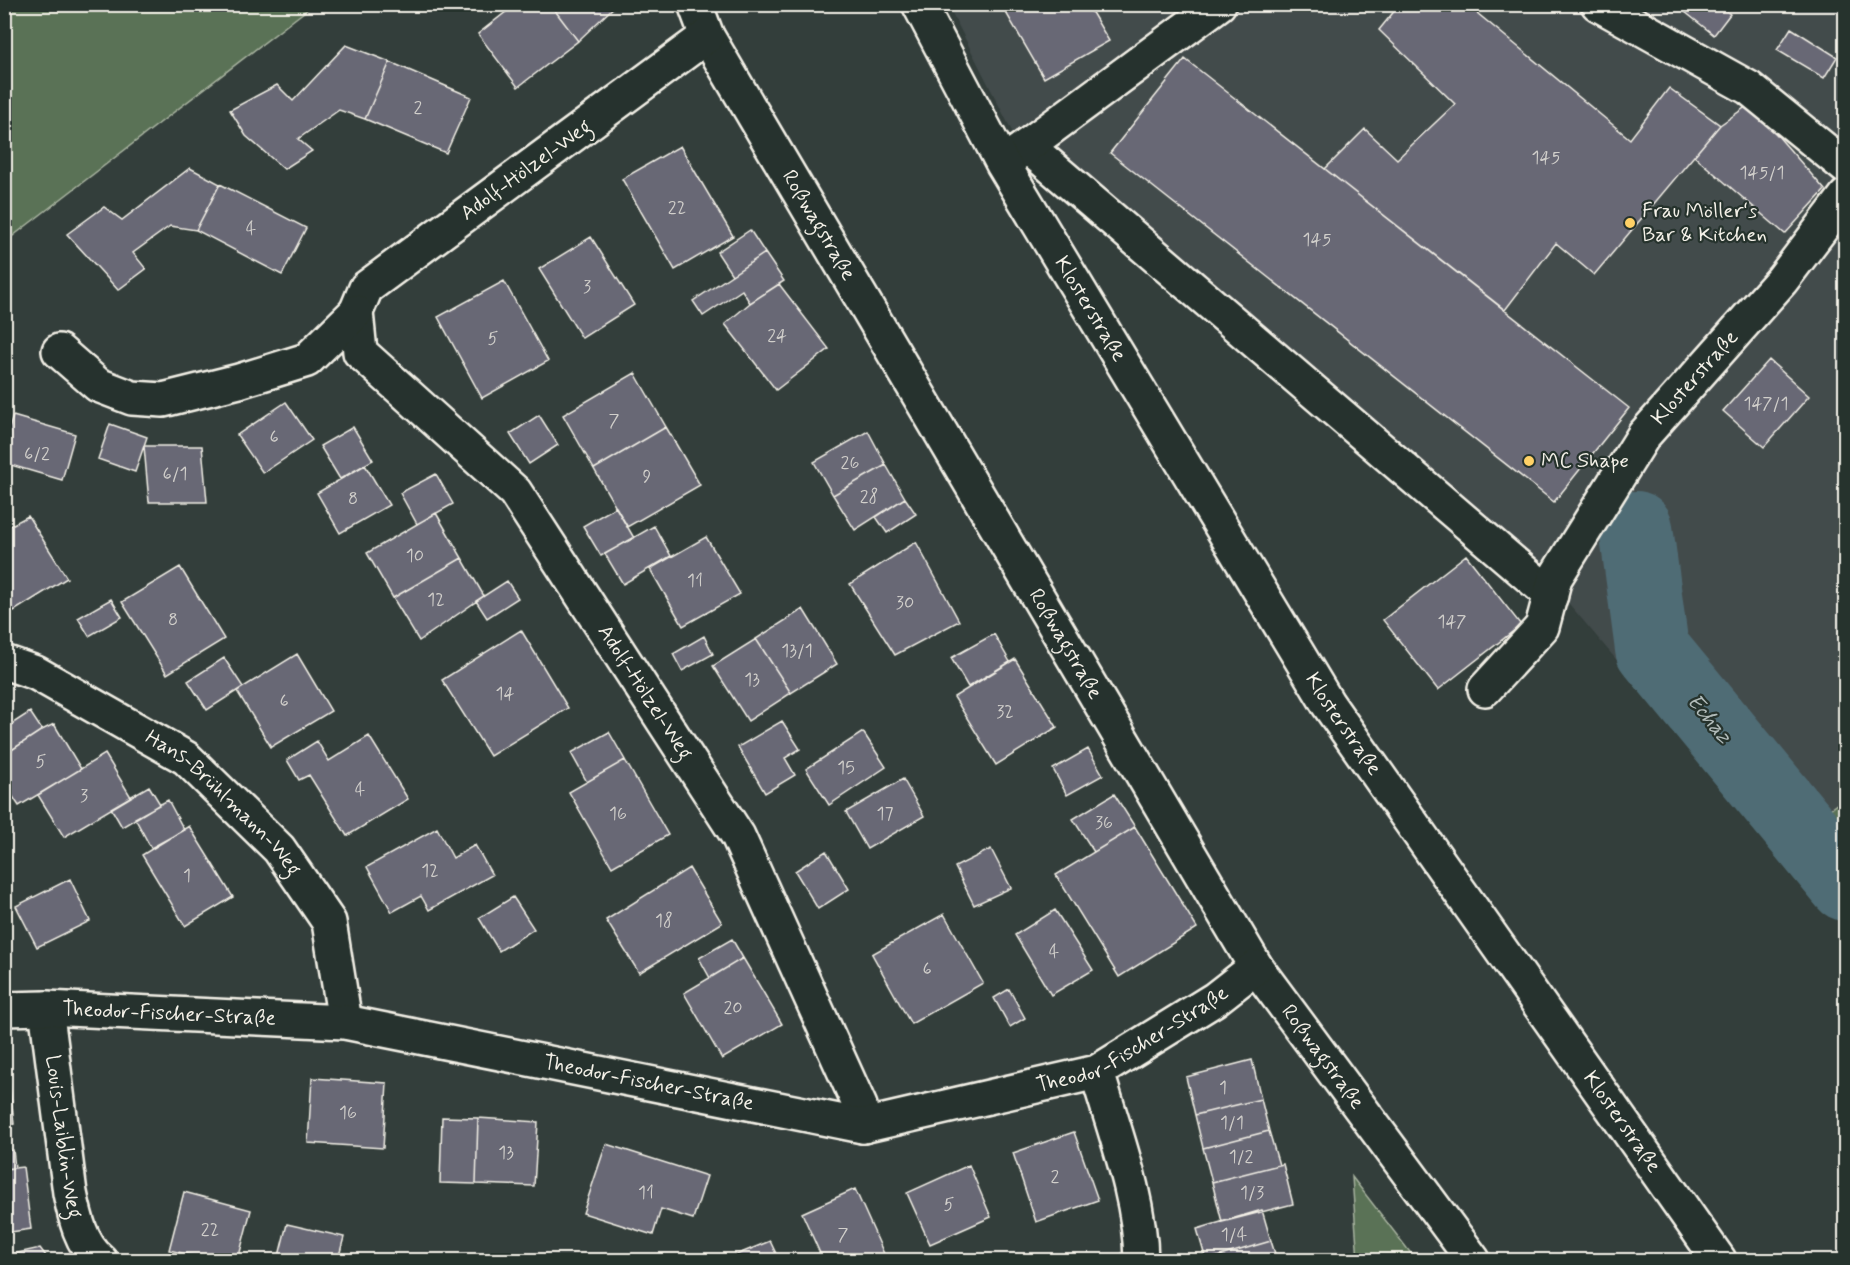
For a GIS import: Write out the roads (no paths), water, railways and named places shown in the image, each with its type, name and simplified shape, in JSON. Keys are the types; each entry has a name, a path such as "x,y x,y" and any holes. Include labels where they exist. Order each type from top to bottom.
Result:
{"street":[{"name":"Roßwagstraße","path":"695,4 707,36 1256,967 1473,1260"},
{"name":"Klosterstraße","path":"919,4 1015,155 1328,704 1719,1260"},
{"path":"1219,4 1015,155 1551,596"},
{"path":"1598,4 1749,88 1845,167"},
{"name":"Adolf-Hölzel-Weg","path":"59,351 98,385 132,398 163,400 239,381 307,360 356,312 366,288 707,36"},
{"name":"Klosterstraße","path":"1485,689 1542,627 1555,578 1644,435 1670,409 1727,326 1782,280 1845,196"},
{"name":"Adolf-Hölzel-Weg","path":"356,312 360,352 515,492 738,836 860,1106 863,1126"},
{"name":"Hans-Brühlmann-Weg","path":"4,662 36,674 186,758 279,849 329,922 345,1022"},
{"name":"Theodor-Fischer-Straße","path":"4,1009 45,1008 345,1022 863,1126 1097,1072 1215,999 1256,967"},
{"name":"Louis-Laiblin-Weg","path":"45,1008 70,1193 77,1223 92,1254 100,1260"},
{"path":"1097,1072 1135,1204 1140,1232 1141,1260"}],"waterway":[{"name":"Echaz","path":"1636,528 1652,649 1846,884"}],"place":[{"name":"Frau Möller‘s Bar & Kitchen","path":"1630,223"},
{"name":"MC Shape","path":"1529,461"}]}
